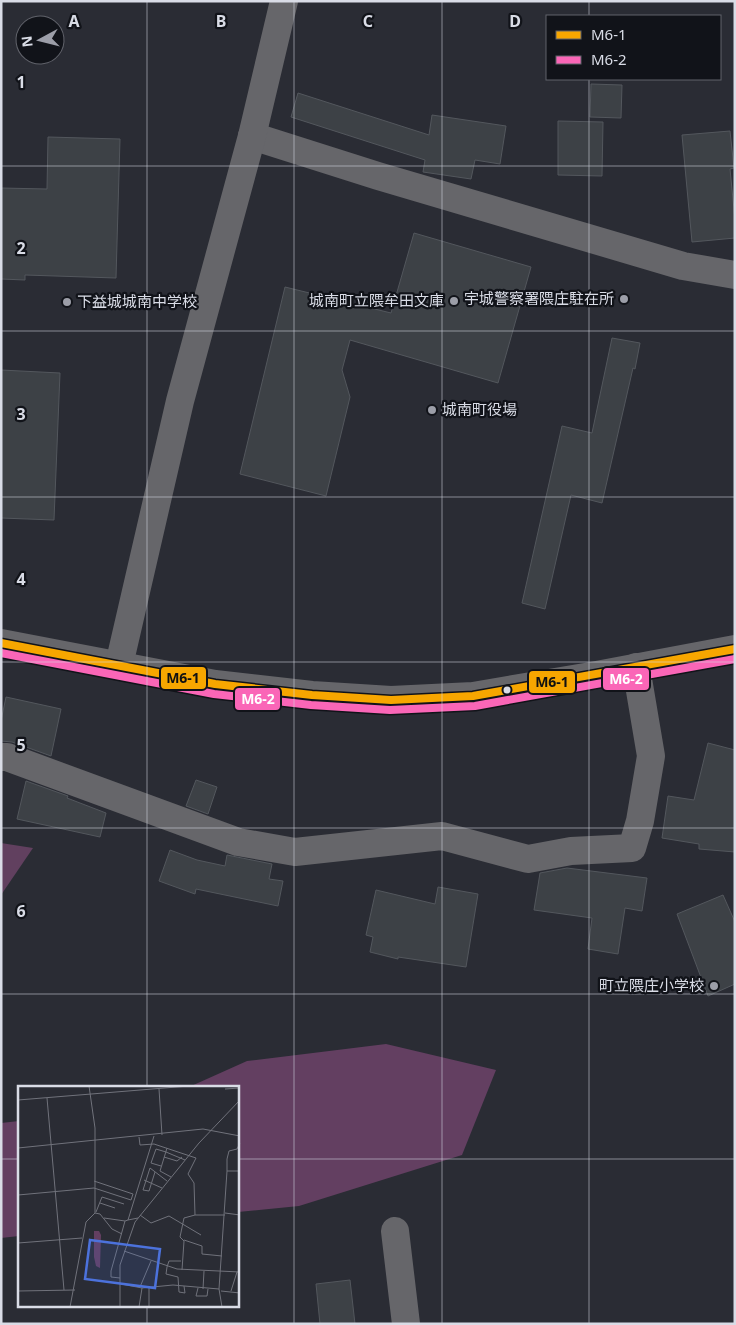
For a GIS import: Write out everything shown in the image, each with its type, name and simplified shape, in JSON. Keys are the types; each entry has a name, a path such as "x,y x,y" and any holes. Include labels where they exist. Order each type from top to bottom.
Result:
{"street":[{"path":"119,665 180,401 252,136 284,1"},
{"path":"252,136 378,176 673,263 735,276"},
{"path":"1,643 215,684 312,695 391,700 473,696 735,648"},
{"path":"1,757 7,757 238,842 295,852 442,836 528,860 571,851 632,848 640,821 651,756 636,667"},
{"path":"395,1231 406,1324"}],"shaded area":[{"path":"1,843 33,848 1,895"},
{"path":"386,1044 496,1070 462,1155 299,1206 239,1212 239,1086 191,1086 247,1061"},
{"path":"18,1121 18,1236 1,1238 1,1123"}],"building":[{"path":"591,84 622,85 621,118 590,117"},
{"path":"298,93 429,135 432,115 506,126 500,164 475,160 471,179 423,172 425,160 291,117"},
{"path":"558,121 603,122 602,176 558,175"},
{"path":"730,131 734,168 730,169 735,238 692,242 682,135"},
{"path":"48,137 120,139 116,278 25,275 25,280 1,279 1,188 47,189"},
{"path":"414,233 531,267 498,383 350,340 342,370 350,397 326,496 240,474 285,287 391,313"},
{"path":"612,338 640,343 602,503 571,495 545,609 522,603 562,426 592,433"},
{"path":"1,370 60,373 54,520 1,518"},
{"path":"6,697 61,709 51,756 12,742 1,741 1,721"},
{"path":"708,743 735,750 735,852 699,849 699,844 662,838 668,796 694,800"},
{"path":"196,780 217,787 208,814 186,806"},
{"path":"26,781 68,796 67,798 106,813 100,837 17,819"},
{"path":"170,850 197,860 225,866 227,855 272,864 269,879 283,881 278,906 196,889 195,894 159,881"},
{"path":"567,868 647,878 642,911 625,908 618,954 588,949 592,918 534,910 540,873"},
{"path":"438,887 478,894 466,967 398,957 398,959 370,952 373,937 366,935 376,890 435,904"},
{"path":"723,895 735,922 735,984 708,996 677,914"},
{"path":"350,1280 355,1324 320,1324 316,1284"}],"transit line":[{"name":"M6-1","path":"1,643 215,684 312,695 391,700 473,696 735,649"},
{"name":"M6-2","path":"1,653 214,694 311,705 390,710 475,706 735,659"}],"place":[{"name":"宇城警察署隈庄駐在所","path":"624,299"},
{"name":"城南町立隈牟田文庫","path":"454,301"},
{"name":"下益城城南中学校","path":"67,302"},
{"name":"城南町役場","path":"432,410"},
{"name":"町立隈庄小学校","path":"714,986"}]}
